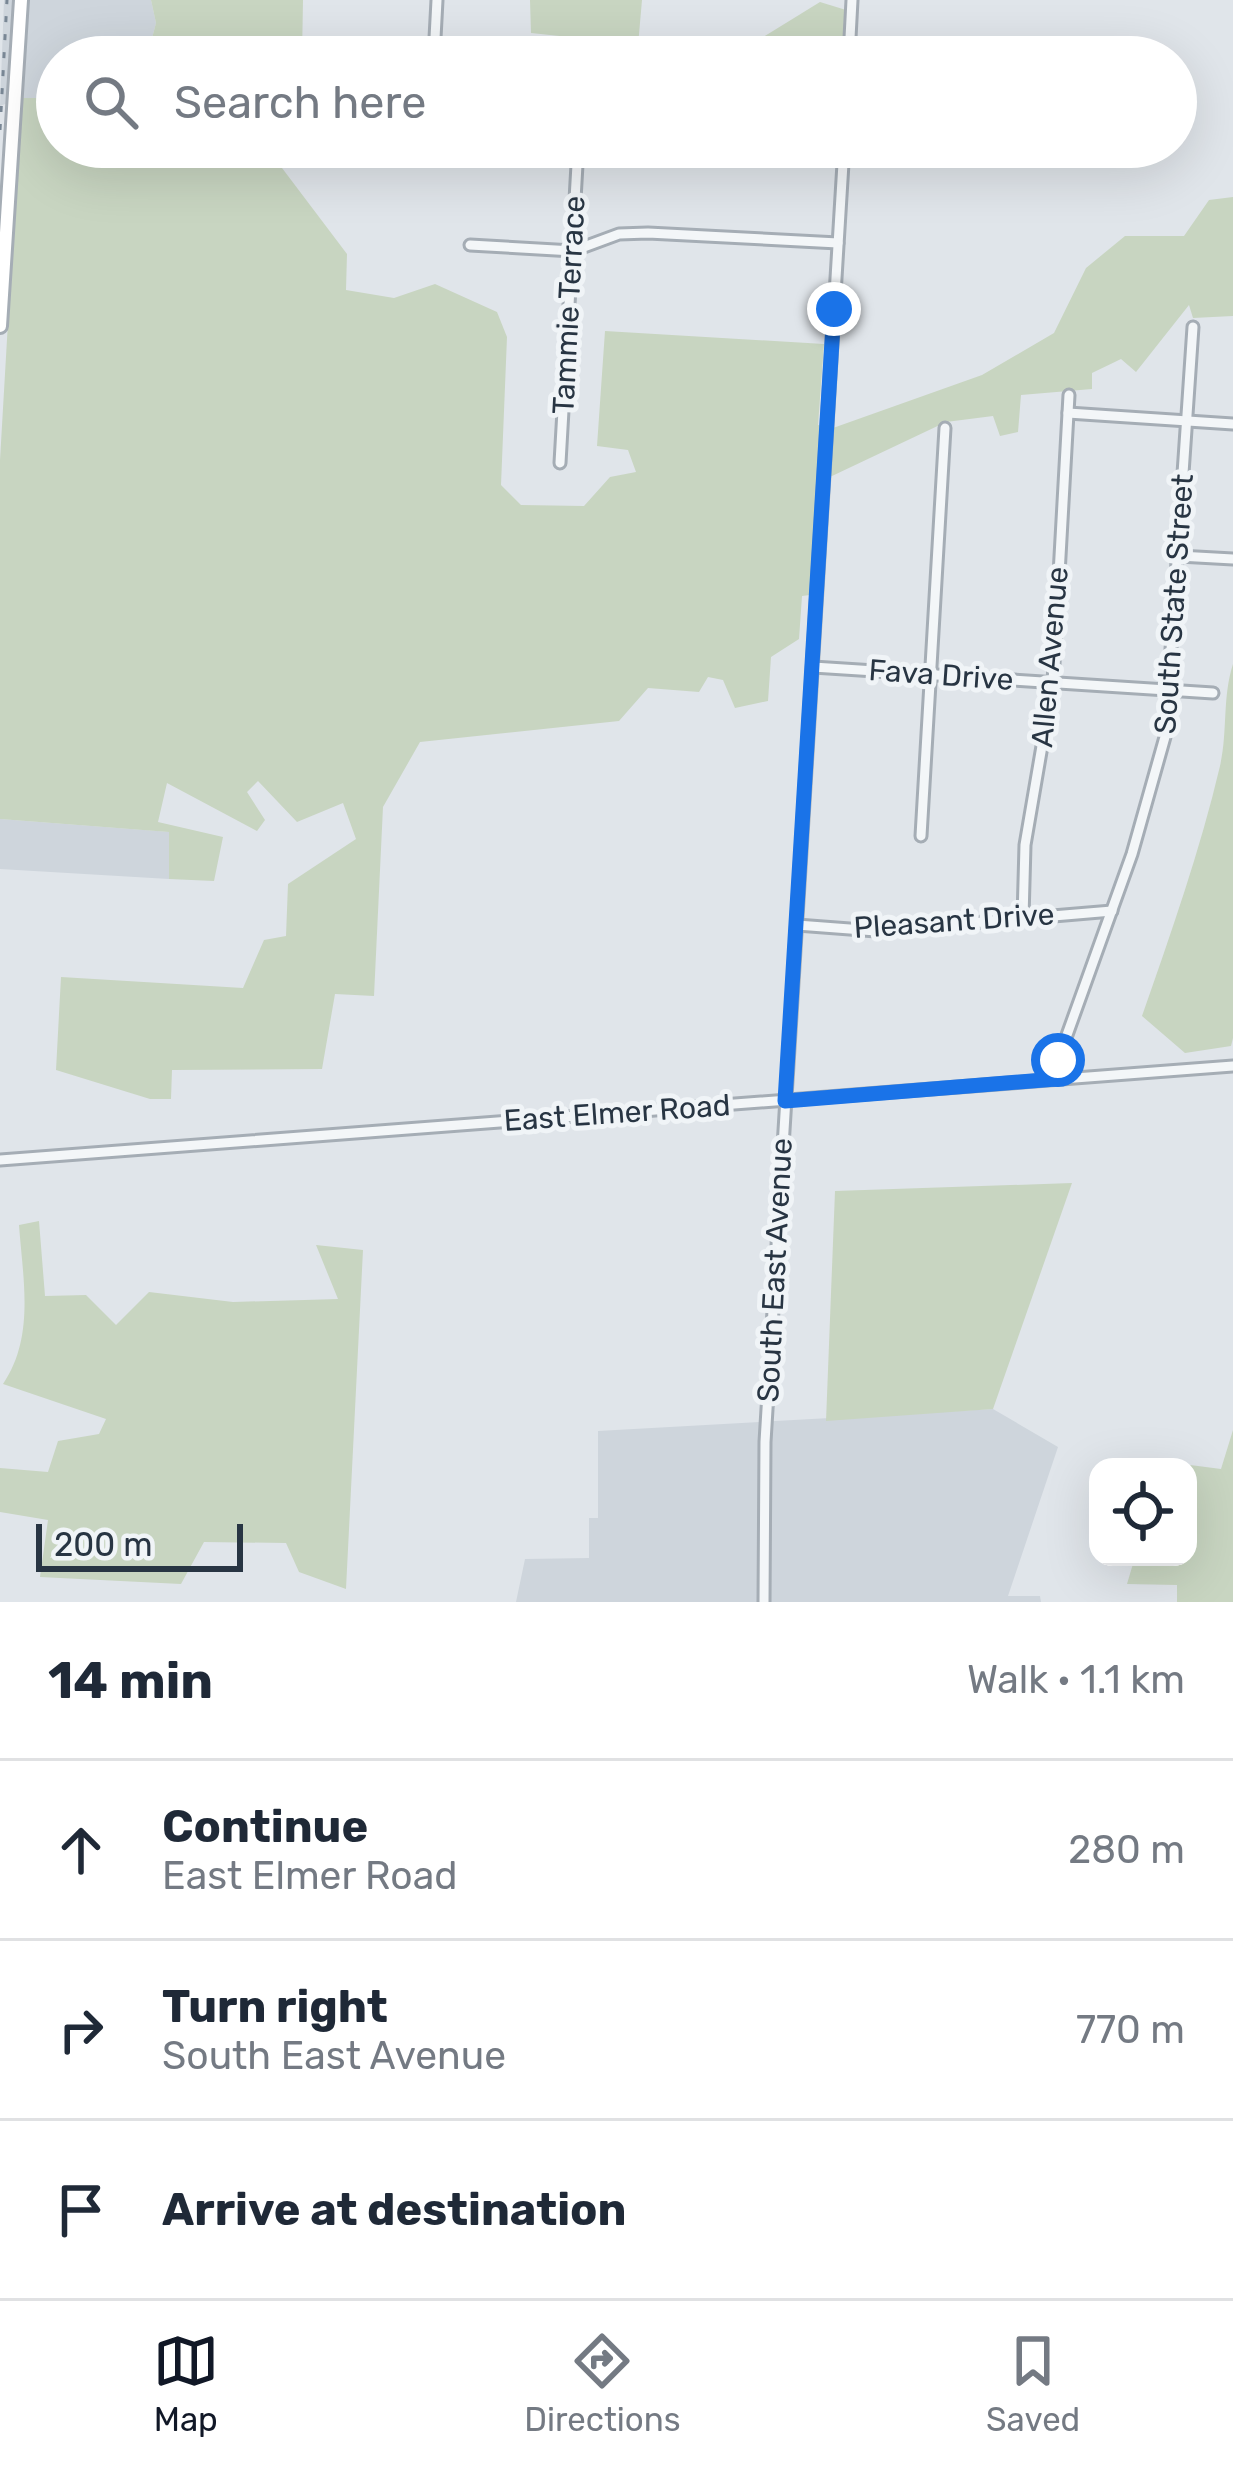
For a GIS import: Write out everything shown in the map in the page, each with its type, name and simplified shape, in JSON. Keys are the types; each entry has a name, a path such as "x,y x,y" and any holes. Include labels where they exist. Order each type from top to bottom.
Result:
{"main road":[{"path":"0,326 21,0"}],"street":[{"path":"435,36 437,0"},
{"path":"850,36 852,0"},
{"name":"Tammie Terrace","path":"560,463 577,168"},
{"name":"South East Avenue","path":"764,1602 764,1461 842,168"},
{"path":"470,245 573,251 619,234 838,243"},
{"name":"South State Street","path":"1056,1079 1058,1060 1157,772 1171,690 1193,327"},
{"name":"Allen Avenue","path":"1023,918 1025,844 1053,682 1069,395"},
{"path":"1068,413 1233,424"},
{"path":"921,836 945,428"},
{"path":"1179,556 1233,559"},
{"name":"Fava Drive","path":"813,667 1213,692"},
{"name":"Pleasant Drive","path":"797,925 876,931 1112,911"},
{"name":"East Elmer Road","path":"0,1160 1233,1066"}],"shaded area":[{"path":"4,0 151,0 156,23 153,36 36,36 36,98 0,106"},
{"path":"0,819 170,832 169,879 0,869"},
{"path":"993,1409 1058,1447 1008,1596 1040,1596 1041,1602 516,1602 525,1559 589,1558 589,1518 598,1518 598,1431"}],"green space":[{"path":"151,0 303,0 302,36 153,36 156,23"},
{"path":"530,0 642,0 639,36 531,33"},
{"path":"820,2 846,10 844,36 765,36"},
{"path":"21,98 36,98 36,168 282,168 347,254 346,290 394,298 435,284 497,312 507,337 501,485 521,505 584,506 610,477 636,472 628,450 597,446 605,331 824,344 818,425 833,428 982,375 1054,333 1086,268 1125,236 1184,236 1209,200 1233,197 1233,316 1193,318 1189,305 1136,372 1121,359 1092,373 1092,389 1021,395 1018,432 1000,436 993,416 946,422 832,476 817,475 810,595 802,596 799,639 771,657 768,701 735,708 723,680 708,677 699,692 648,688 619,721 420,742 383,807 374,996 335,994 322,1069 172,1070 171,1099 150,1099 56,1070 61,977 243,988 264,940 286,936 288,884 356,839 343,803 297,822 258,781 247,792 265,820 257,831 167,783 158,822 223,837 214,881 169,879 169,832 0,819 0,460"},
{"path":"1233,664 1233,1038 1231,1046 1185,1053 1142,1016 1212,798"},
{"path":"1072,1183 993,1409 826,1421 835,1191"},
{"path":"39,1221 45,1296 86,1295 116,1325 149,1292 233,1302 338,1299 316,1245 363,1250 346,1589 299,1572 286,1543 204,1542 181,1584 40,1577 48,1520 0,1512 0,1468 48,1472 58,1441 99,1434 106,1419 3,1384 23,1328 19,1225"},
{"path":"1233,1430 1233,1602 1177,1602 1177,1585 1127,1584 1132,1566 1197,1566 1197,1466 1221,1469"}],"railway":[{"path":"0,130 7,0"}],"route":[{"path":"834,309 785,1101 1056,1079 1058,1060"}]}
